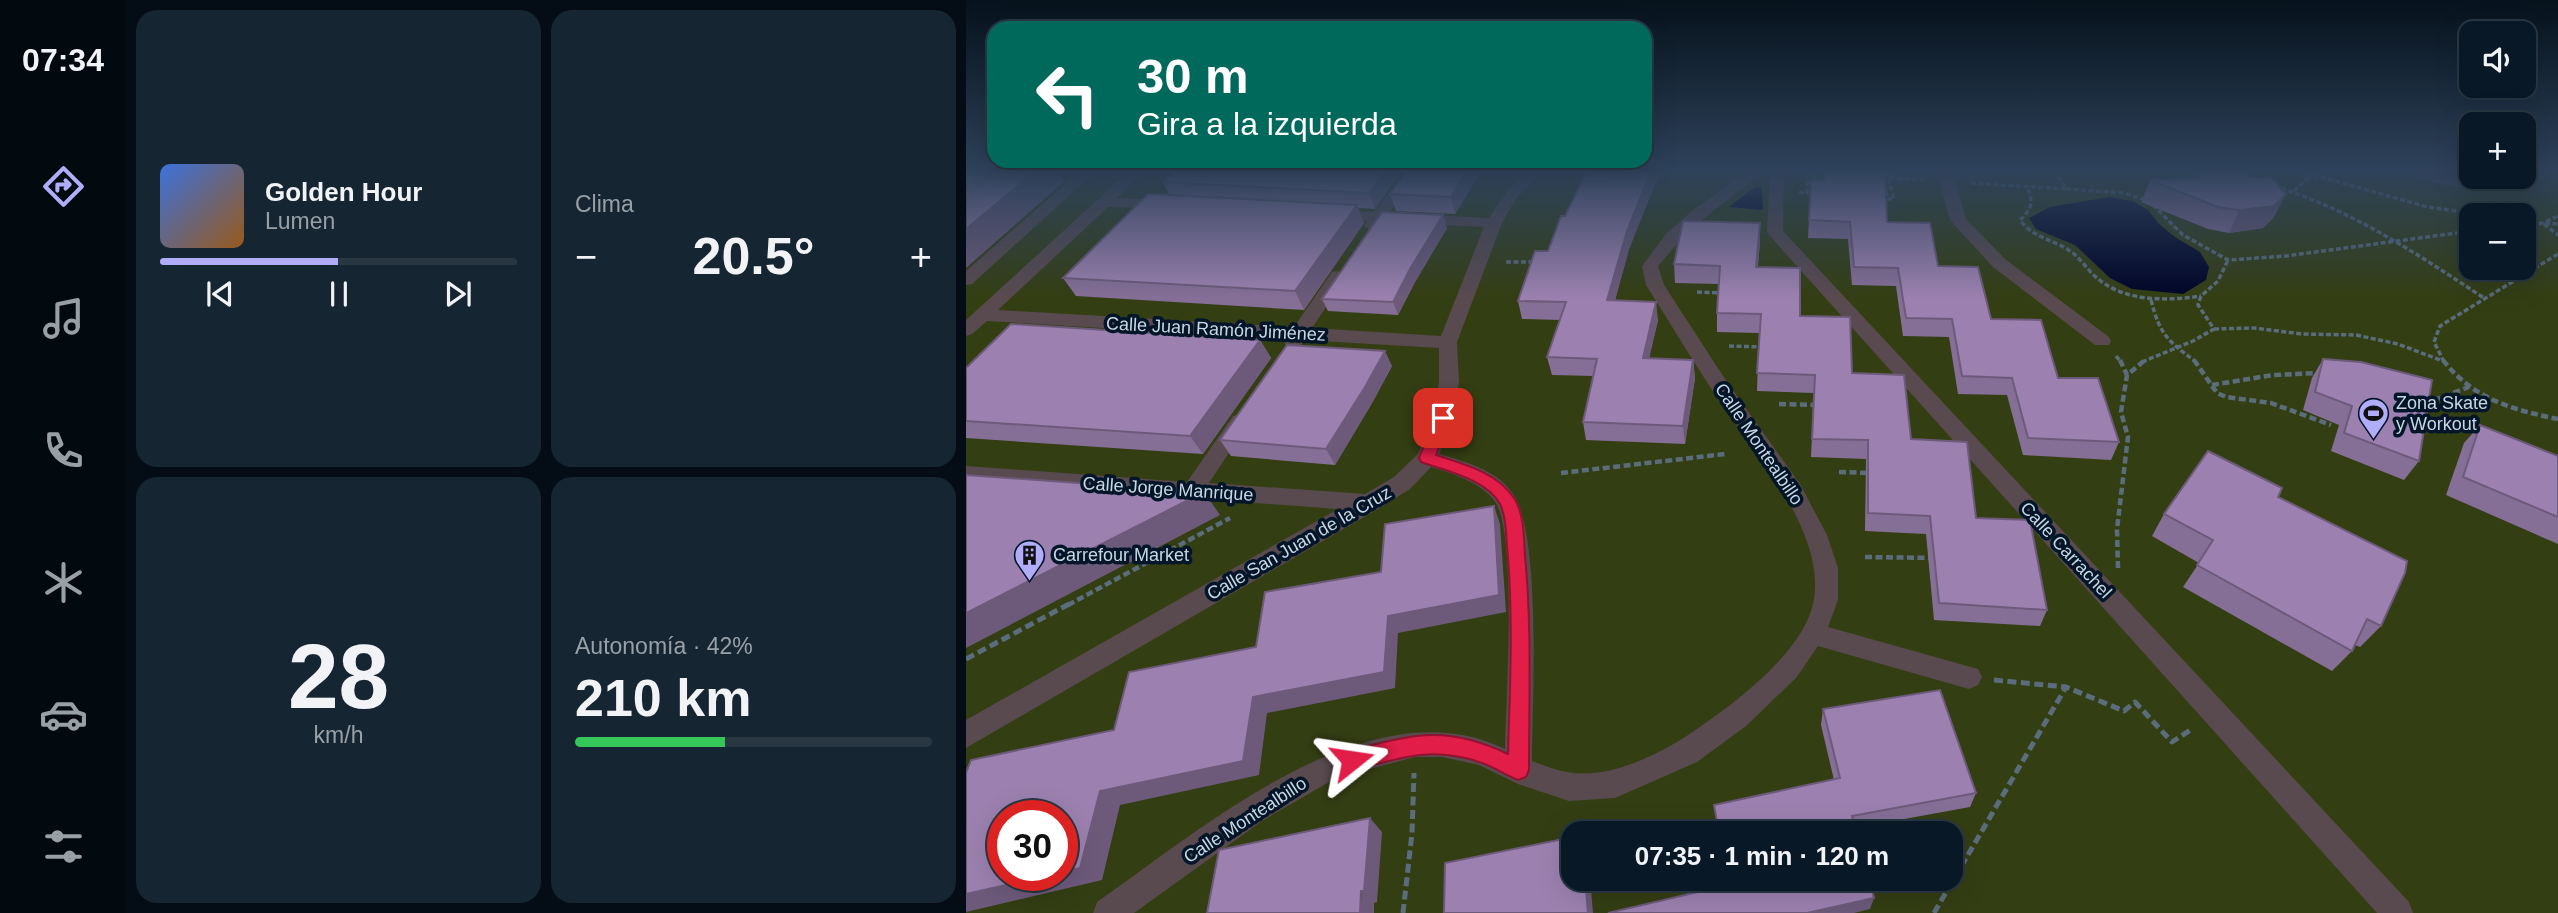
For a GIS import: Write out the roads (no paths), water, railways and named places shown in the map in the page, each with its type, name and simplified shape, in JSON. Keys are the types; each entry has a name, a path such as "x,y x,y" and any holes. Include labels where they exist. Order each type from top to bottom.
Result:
{"street":[{"path":"966,280 1041,214"},
{"path":"966,330 1092,214"},
{"path":"1364,239 1381,214"},
{"name":"Calle San Juan de la Cruz","path":"966,734 1402,483 1427,458 1443,418 1449,382 1448,342 1500,214"},
{"name":"Calle Montealbillo","path":"1108,913 1252,811 1331,766 1415,744 1442,744 1482,752 1518,770 1569,787 1615,785 1687,754 1737,717 1787,670 1813,634 1826,600 1826,568 1816,535 1792,490 1720,387 1656,285 1650,266 1658,253 1680,231 1703,214"},
{"name":"Calle Carrachel","path":"1771,214 1768,232 2216,712 2398,913"},
{"path":"1957,214 1958,220 1999,263 2102,341"},
{"path":"1323,215 1494,223"},
{"path":"1680,231 1707,231"},
{"path":"1284,356 1349,260"},
{"name":"Calle Juan Ramón Jiménez","path":"983,315 1448,342"},
{"path":"1192,491 1253,401"},
{"path":"1427,458 1474,474 1494,488 1507,502 1514,529 1521,605 1518,770"},
{"name":"Calle Jorge Manrique","path":"966,474 1370,503"},
{"path":"1813,634 1969,677"}],"water":[{"path":"2037,214 2151,214 2175,237 2200,252 2209,267 2206,280 2183,294 2132,289 2110,278 2075,245 2036,229 2029,218"}],"place":[{"name":"Zona Skate y Workout","path":"2373,440"},
{"name":"Carrefour Market","path":"1030,582"}]}
